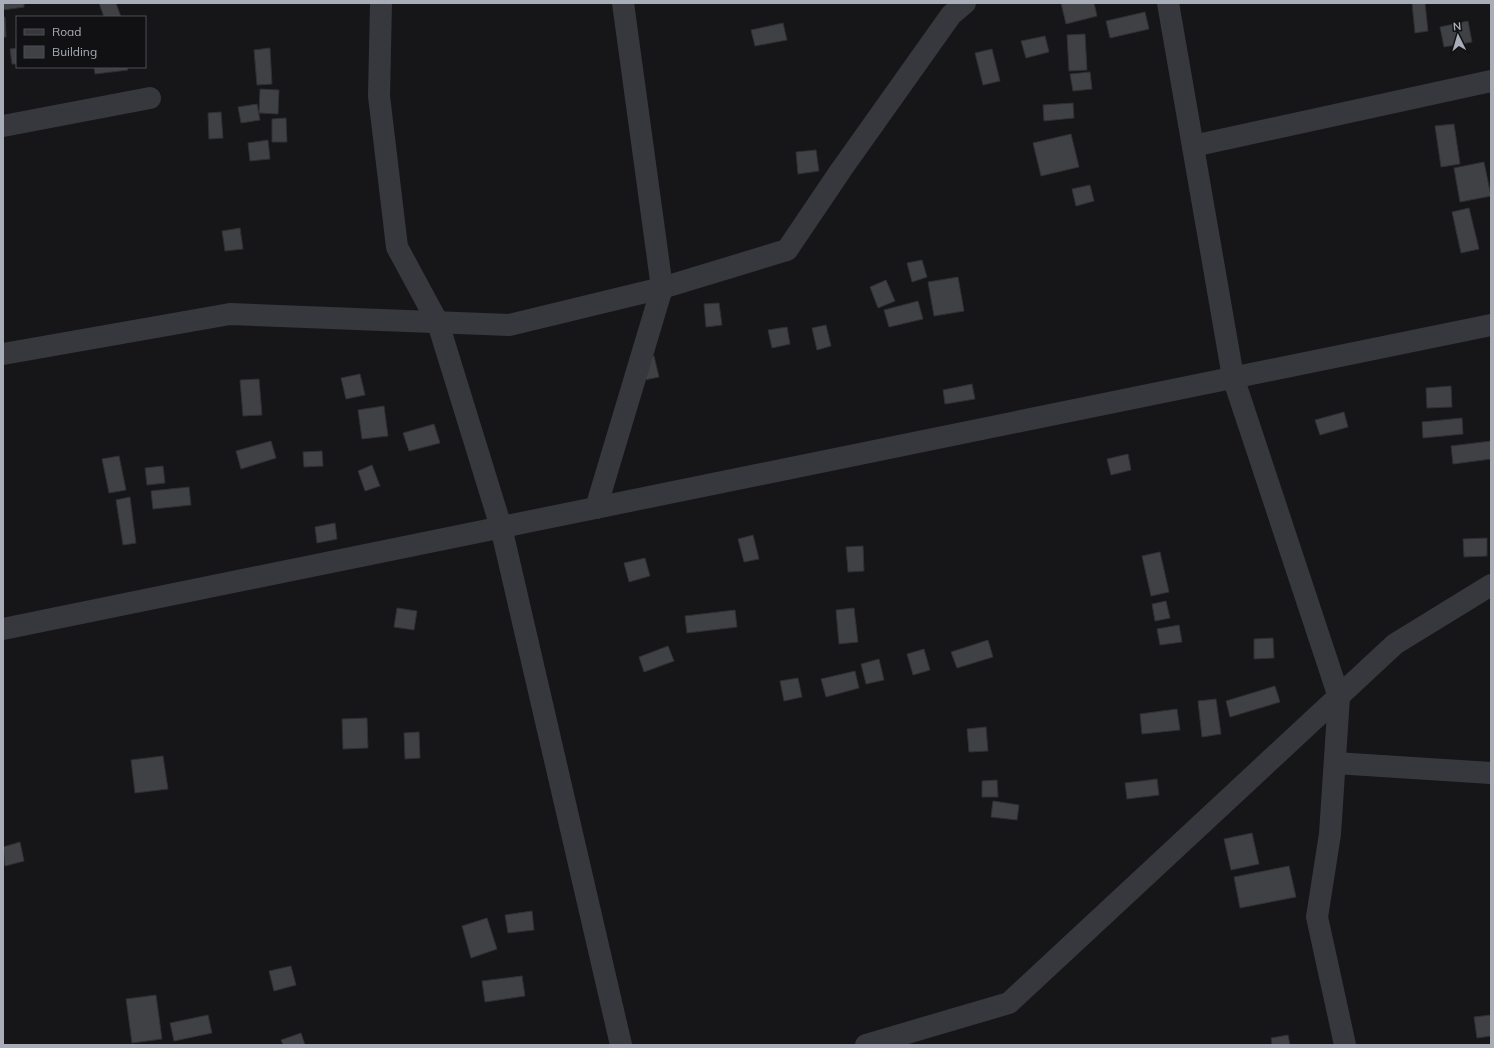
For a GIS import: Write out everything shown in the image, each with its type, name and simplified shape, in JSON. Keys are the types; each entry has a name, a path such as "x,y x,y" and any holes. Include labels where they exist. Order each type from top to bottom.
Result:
{"street":[{"path":"380,3 379,96 397,247 438,322 501,528 621,1045"},
{"path":"596,508 662,288 623,3"},
{"path":"3,354 230,314 509,325 662,288 787,250 845,164 951,15 965,3"},
{"path":"1168,3 1233,378 1339,697 1330,834 1318,916 1345,1045"},
{"path":"1193,146 1491,81"},
{"path":"3,126 150,98"},
{"path":"3,629 1491,325"},
{"path":"866,1045 1010,1003 1395,644 1491,585"},
{"path":"1335,763 1491,773"}],"building":[{"path":"3,3 24,3 24,7 3,10"},
{"path":"99,3 116,3 121,16 104,16"},
{"path":"1061,3 1094,3 1097,16 1066,24"},
{"path":"1412,3 1425,3 1428,31 1415,33"},
{"path":"1145,12 1149,29 1110,38 1106,21"},
{"path":"3,17 5,17 6,37 3,37"},
{"path":"1468,21 1472,42 1444,47 1440,27"},
{"path":"783,23 787,40 755,46 751,30"},
{"path":"1085,34 1087,70 1069,71 1067,35"},
{"path":"1045,36 1049,52 1026,58 1021,41"},
{"path":"16,48 16,64 12,64 10,49"},
{"path":"270,48 272,84 257,85 254,50"},
{"path":"992,49 1000,81 983,85 975,53"},
{"path":"94,68 127,68 128,70 95,74"},
{"path":"1090,72 1092,89 1073,91 1070,74"},
{"path":"260,89 279,90 278,114 259,113"},
{"path":"1073,103 1074,118 1044,121 1043,105"},
{"path":"257,104 260,120 241,123 238,107"},
{"path":"221,112 223,138 209,139 208,113"},
{"path":"286,118 287,142 272,142 272,119"},
{"path":"1454,124 1460,164 1441,167 1435,126"},
{"path":"1071,134 1079,167 1041,176 1033,143"},
{"path":"268,140 270,159 250,161 248,143"},
{"path":"816,150 819,171 798,174 796,152"},
{"path":"1484,162 1491,196 1460,202 1454,168"},
{"path":"1090,185 1094,201 1076,206 1072,189"},
{"path":"1469,208 1479,249 1461,253 1452,212"},
{"path":"240,228 243,249 225,251 222,231"},
{"path":"922,260 927,277 912,282 907,263"},
{"path":"958,277 964,311 934,316 928,282"},
{"path":"886,280 895,301 878,308 870,287"},
{"path":"918,301 923,319 889,327 884,310"},
{"path":"719,303 722,325 706,327 704,304"},
{"path":"826,325 831,346 817,350 812,328"},
{"path":"787,327 790,344 772,348 768,330"},
{"path":"654,356 659,377 640,381 636,360"},
{"path":"360,374 365,395 346,399 341,378"},
{"path":"259,379 262,415 243,416 240,380"},
{"path":"972,384 975,399 945,404 943,390"},
{"path":"1451,386 1452,407 1427,408 1426,388"},
{"path":"384,406 388,436 362,439 358,410"},
{"path":"1344,412 1348,427 1320,435 1315,420"},
{"path":"1462,418 1463,434 1423,438 1422,422"},
{"path":"434,424 440,443 409,451 403,433"},
{"path":"271,441 276,458 241,469 236,451"},
{"path":"1491,441 1491,459 1453,464 1451,446"},
{"path":"322,451 323,466 304,467 303,452"},
{"path":"1128,454 1131,470 1111,475 1107,459"},
{"path":"119,456 126,490 109,493 102,459"},
{"path":"372,465 380,486 365,491 358,471"},
{"path":"163,466 165,483 147,485 145,468"},
{"path":"189,487 191,505 153,509 151,491"},
{"path":"130,497 136,543 123,545 116,500"},
{"path":"335,523 337,539 317,543 315,527"},
{"path":"753,535 759,559 744,562 738,539"},
{"path":"1487,538 1487,556 1464,557 1463,539"},
{"path":"863,546 864,571 848,572 846,547"},
{"path":"1160,552 1169,592 1151,596 1142,556"},
{"path":"645,558 650,576 629,582 624,563"},
{"path":"1166,601 1170,618 1155,621 1152,604"},
{"path":"397,608 417,611 414,630 394,627"},
{"path":"854,608 858,642 839,644 836,610"},
{"path":"735,610 737,627 687,633 685,616"},
{"path":"1179,625 1182,642 1160,645 1157,629"},
{"path":"1273,638 1274,658 1254,659 1254,639"},
{"path":"988,640 993,657 957,668 951,652"},
{"path":"668,646 674,661 644,672 639,657"},
{"path":"924,649 930,670 913,675 907,654"},
{"path":"879,659 884,680 866,684 861,664"},
{"path":"855,671 859,688 826,697 821,679"},
{"path":"798,678 802,697 784,701 780,681"},
{"path":"1275,686 1280,702 1230,717 1226,701"},
{"path":"1216,699 1221,734 1202,737 1198,701"},
{"path":"1177,709 1180,730 1142,734 1140,714"},
{"path":"367,718 368,748 343,749 342,719"},
{"path":"986,727 988,751 969,752 967,729"},
{"path":"419,732 420,758 405,759 404,733"},
{"path":"163,756 168,789 135,793 131,760"},
{"path":"1157,779 1159,795 1127,799 1125,783"},
{"path":"997,780 998,797 982,797 982,781"},
{"path":"993,801 1019,805 1017,820 991,817"},
{"path":"1252,833 1259,864 1231,870 1224,839"},
{"path":"20,842 24,861 5,866 3,847"},
{"path":"1289,866 1296,897 1240,908 1234,877"},
{"path":"532,911 534,930 508,933 505,915"},
{"path":"487,918 497,949 471,958 462,926"},
{"path":"291,966 296,985 274,991 269,971"},
{"path":"522,976 525,996 485,1002 482,981"},
{"path":"156,995 162,1039 132,1043 126,999"},
{"path":"208,1015 212,1033 174,1041 170,1023"},
{"path":"1491,1015 1491,1036 1477,1038 1474,1017"},
{"path":"301,1033 305,1045 283,1045 281,1040"},
{"path":"1288,1035 1290,1045 1272,1045 1271,1038"}]}
